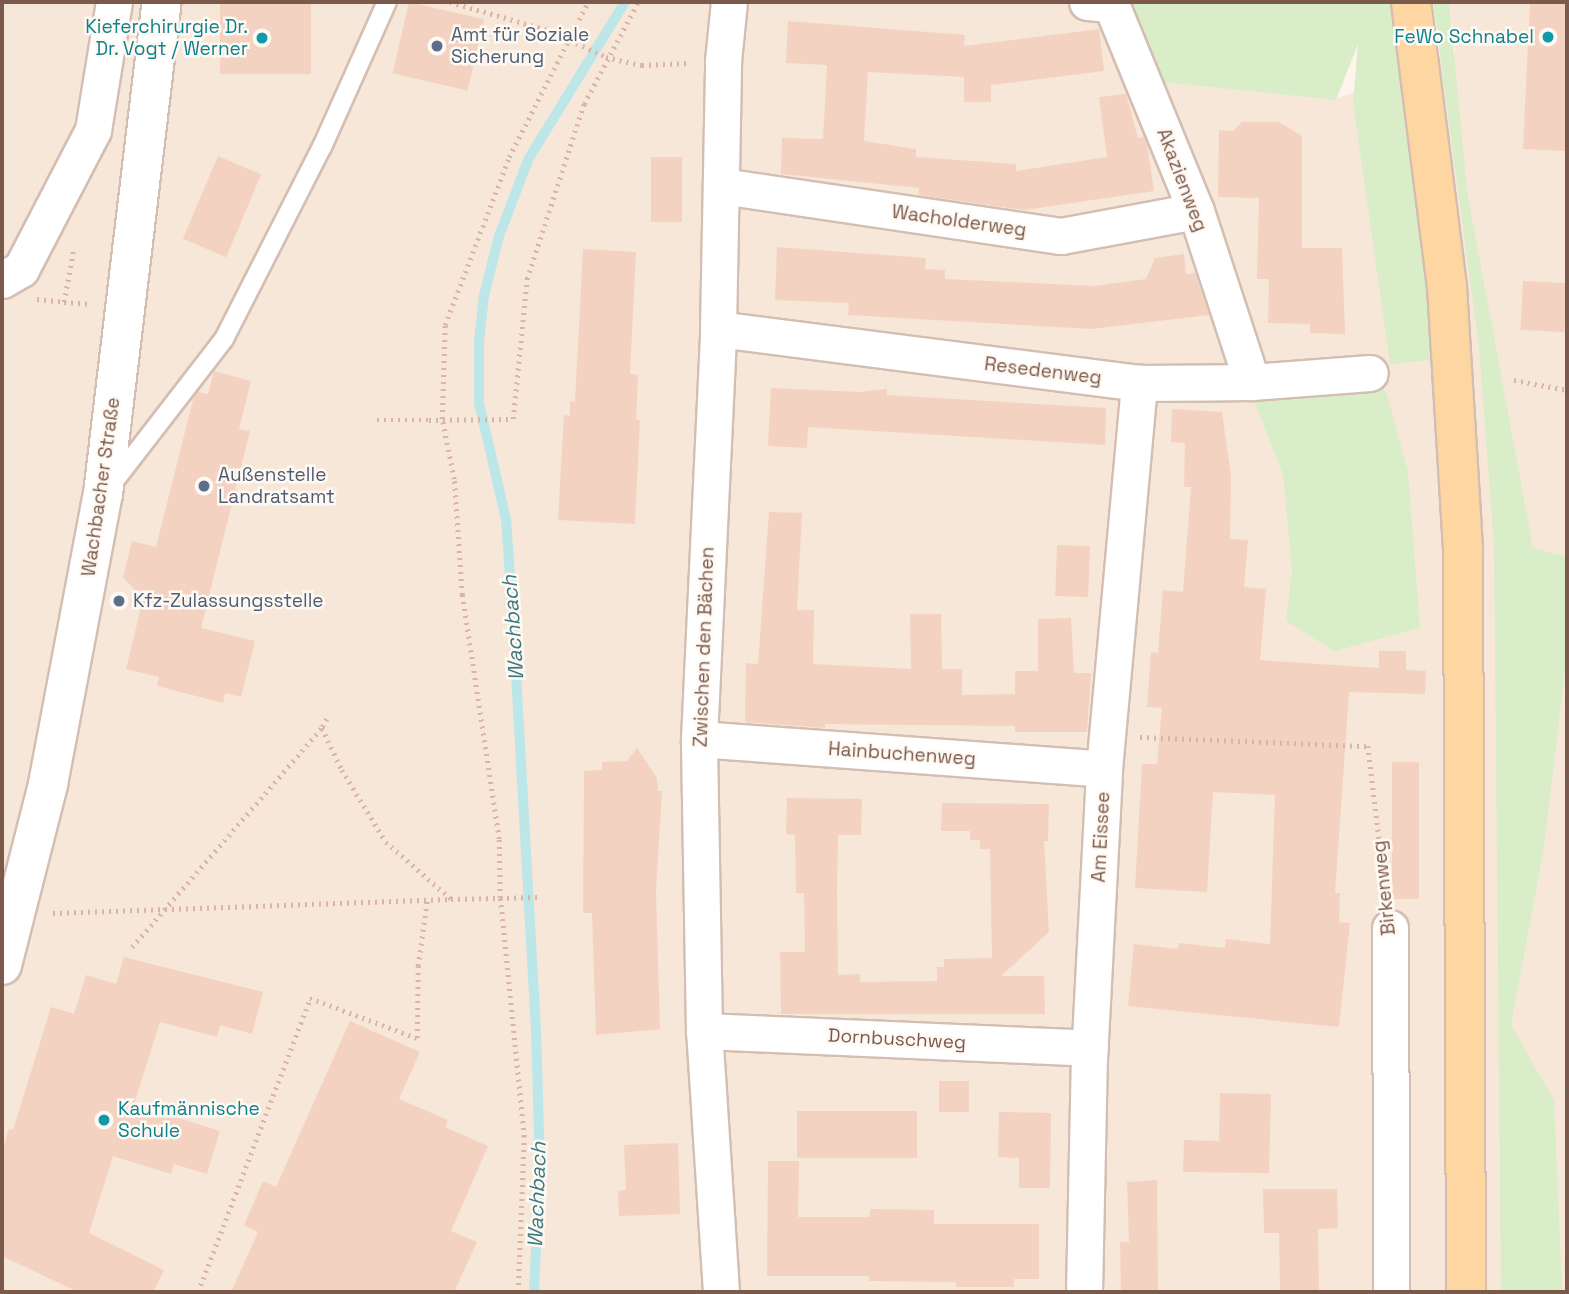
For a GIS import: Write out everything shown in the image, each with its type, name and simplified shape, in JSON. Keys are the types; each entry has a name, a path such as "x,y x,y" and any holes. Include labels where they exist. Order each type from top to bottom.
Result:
{"main road":[{"path":"1411,2 1447,287 1463,548 1466,1292"}],"street":[{"path":"2,280 21,269 93,130 114,2"},
{"name":"Wachbacher Straße","path":"2,965 48,784 103,495 163,2"},
{"name":"Zwischen den Bächen","path":"721,1292 704,1031 699,738 718,329 723,61 729,2"},
{"name":"Akazienweg","path":"1087,2 1111,4 1196,211 1252,382"},
{"name":"Wacholderweg","path":"722,186 1061,236 1196,211"},
{"name":"Resedenweg","path":"718,329 1139,383 1252,382 1370,373"},
{"name":"Am Eissee","path":"1084,1292 1090,1048 1104,769 1139,383"},
{"name":"Hainbuchenweg","path":"699,738 1104,769"},
{"name":"Birkenweg","path":"1390,928 1391,1292"},
{"name":"Dornbuschweg","path":"704,1031 1090,1048"}],"lane":[{"path":"103,495 224,339 322,147 387,2"}],"path":[{"path":"450,2 566,39 607,57 642,65 723,61"},
{"path":"518,1292 524,1137 500,898 499,839 462,595 454,479 442,419 445,325 509,157 566,39 588,2"},
{"path":"376,420 513,419 527,279 584,104 638,2"},
{"path":"1514,380 1567,390"},
{"path":"132,947 158,912 263,801 327,719"},
{"path":"322,728 386,842 451,899"},
{"name":"Birkenweg","path":"1108,735 1368,746 1390,928"},
{"path":"16,913 158,912 540,897"},
{"path":"198,1292 310,998 417,1038 418,966 427,900"}],"shaded area":[{"path":"2,2 1087,2 1336,99 1455,53 1449,2 1567,2 1567,1292 2,1292"}],"green space":[{"path":"1087,2 1411,2 1452,358 1390,364 1353,102 1358,44 1336,100 1154,81"},
{"path":"1433,2 1449,2 1467,191 1533,548 1567,557 1567,652 1544,847 1511,1025 1554,1100 1562,1292 1501,1292 1494,544 1479,348"},
{"path":"1370,373 1387,394 1408,472 1420,628 1334,651 1286,621 1292,569 1283,475 1251,392"}],"building":[{"name":"Kieferchirurgie Dr. Dr. Vogt / Werner","path":"220,2 311,2 311,74 220,74"},
{"name":"Amt für Soziale Sicherung","path":"409,2 484,19 468,90 393,73"},
{"path":"1530,2 1567,2 1567,151 1523,149"},
{"path":"788,21 965,35 964,46 1099,29 1104,71 991,85 991,102 964,102 964,77 868,72 864,141 916,149 916,157 1016,164 1016,171 1107,157 1099,97 1126,94 1138,138 1144,137 1147,144 1154,191 1024,210 919,195 919,188 781,174 782,138 823,139 827,65 786,63"},
{"path":"1242,122 1279,122 1302,136 1302,248 1342,248 1345,334 1310,333 1310,324 1268,323 1269,279 1257,279 1259,198 1218,197 1219,130 1233,131"},
{"path":"218,156 261,174 226,257 183,239"},
{"path":"651,157 682,157 682,222 651,222"},
{"path":"777,247 926,258 925,269 945,270 945,279 1094,286 1146,279 1155,258 1184,254 1186,274 1195,273 1209,315 1092,329 848,315 849,303 775,300"},
{"path":"583,249 636,252 630,374 638,375 636,419 640,420 635,524 558,520 564,415 570,416 570,401 575,402"},
{"path":"1523,281 1567,283 1564,332 1520,330"},
{"name":"Außenstelle Landratsamt","path":"214,371 251,381 239,429 250,431 201,628 255,641 241,697 225,693 223,703 157,686 159,677 126,669 143,599 123,577 132,541 156,547 194,396 198,392 208,394"},
{"path":"771,388 860,392 887,389 887,395 1106,408 1105,445 808,427 807,448 768,446"},
{"path":"1172,409 1222,412 1231,476 1230,539 1248,540 1244,587 1266,589 1260,660 1379,668 1379,651 1406,651 1406,670 1426,671 1425,694 1349,692 1335,893 1340,893 1339,922 1350,923 1339,1027 1128,1006 1134,944 1178,949 1179,943 1225,948 1226,939 1270,944 1275,795 1213,792 1207,892 1135,888 1142,764 1157,764 1162,708 1147,707 1151,652 1158,653 1163,590 1183,592 1191,487 1184,487 1185,443 1171,442"},
{"path":"769,512 802,513 797,610 814,610 813,664 911,669 910,614 941,614 942,669 962,669 962,695 1015,694 1015,671 1038,671 1038,619 1071,618 1074,673 1091,673 1087,732 1015,732 1015,726 825,724 825,728 745,722 746,663 758,664"},
{"path":"1057,545 1090,546 1088,597 1055,596"},
{"path":"637,748 657,778 658,791 662,791 656,891 660,1029 596,1035 592,913 583,913 584,771 602,770 602,762 627,761"},
{"path":"1392,762 1419,762 1419,899 1392,899"},
{"path":"787,798 862,799 861,835 838,835 837,893 838,975 860,974 860,982 937,981 937,967 944,967 944,959 992,958 990,849 980,849 980,840 970,840 970,831 941,831 942,803 1049,804 1048,841 1044,841 1049,932 1001,976 1044,976 1045,1014 781,1014 780,952 805,952 804,893 796,893 795,835 786,834"},
{"name":"Kaufmännische Schule","path":"124,957 263,992 252,1034 220,1025 217,1037 160,1022 134,1104 220,1131 207,1174 174,1164 171,1174 113,1156 89,1233 164,1270 153,1292 78,1292 2,1256 2,1151 9,1129 13,1130 51,1007 74,1014 86,975 116,984"},
{"path":"350,1021 420,1052 399,1099 448,1120 445,1127 488,1146 451,1231 477,1242 454,1292 231,1292 258,1232 244,1225 263,1181 276,1187"},
{"path":"939,1081 969,1081 969,1112 939,1112"},
{"path":"1220,1093 1271,1094 1269,1173 1183,1172 1184,1140 1219,1141"},
{"path":"797,1111 917,1111 917,1158 797,1158"},
{"path":"999,1112 1051,1113 1050,1188 1019,1188 1019,1158 998,1157"},
{"path":"678,1143 680,1214 619,1216 618,1191 626,1190 624,1145"},
{"path":"768,1161 799,1161 798,1217 870,1217 870,1209 934,1210 934,1224 1039,1224 1039,1279 1014,1279 1014,1287 956,1287 956,1282 869,1281 869,1276 767,1276"},
{"path":"1157,1180 1158,1292 1121,1292 1120,1242 1129,1242 1127,1182"},
{"path":"1263,1189 1337,1189 1338,1228 1318,1229 1319,1292 1280,1292 1279,1233 1264,1233"}],"waterway":[{"name":"Wachbach","path":"534,1292 540,1165 536,1031 512,606 506,519 479,403 479,341 484,296 499,236 529,158 625,2"}],"place":[{"name":"FeWo Schnabel","path":"1548,37"},
{"name":"Kieferchirurgie Dr. Dr. Vogt / Werner","path":"262,38"},
{"name":"Amt für Soziale Sicherung","path":"437,46"},
{"name":"Außenstelle Landratsamt","path":"204,486"},
{"name":"Kfz-Zulassungsstelle","path":"119,601"},
{"name":"Kaufmännische Schule","path":"104,1120"}]}
